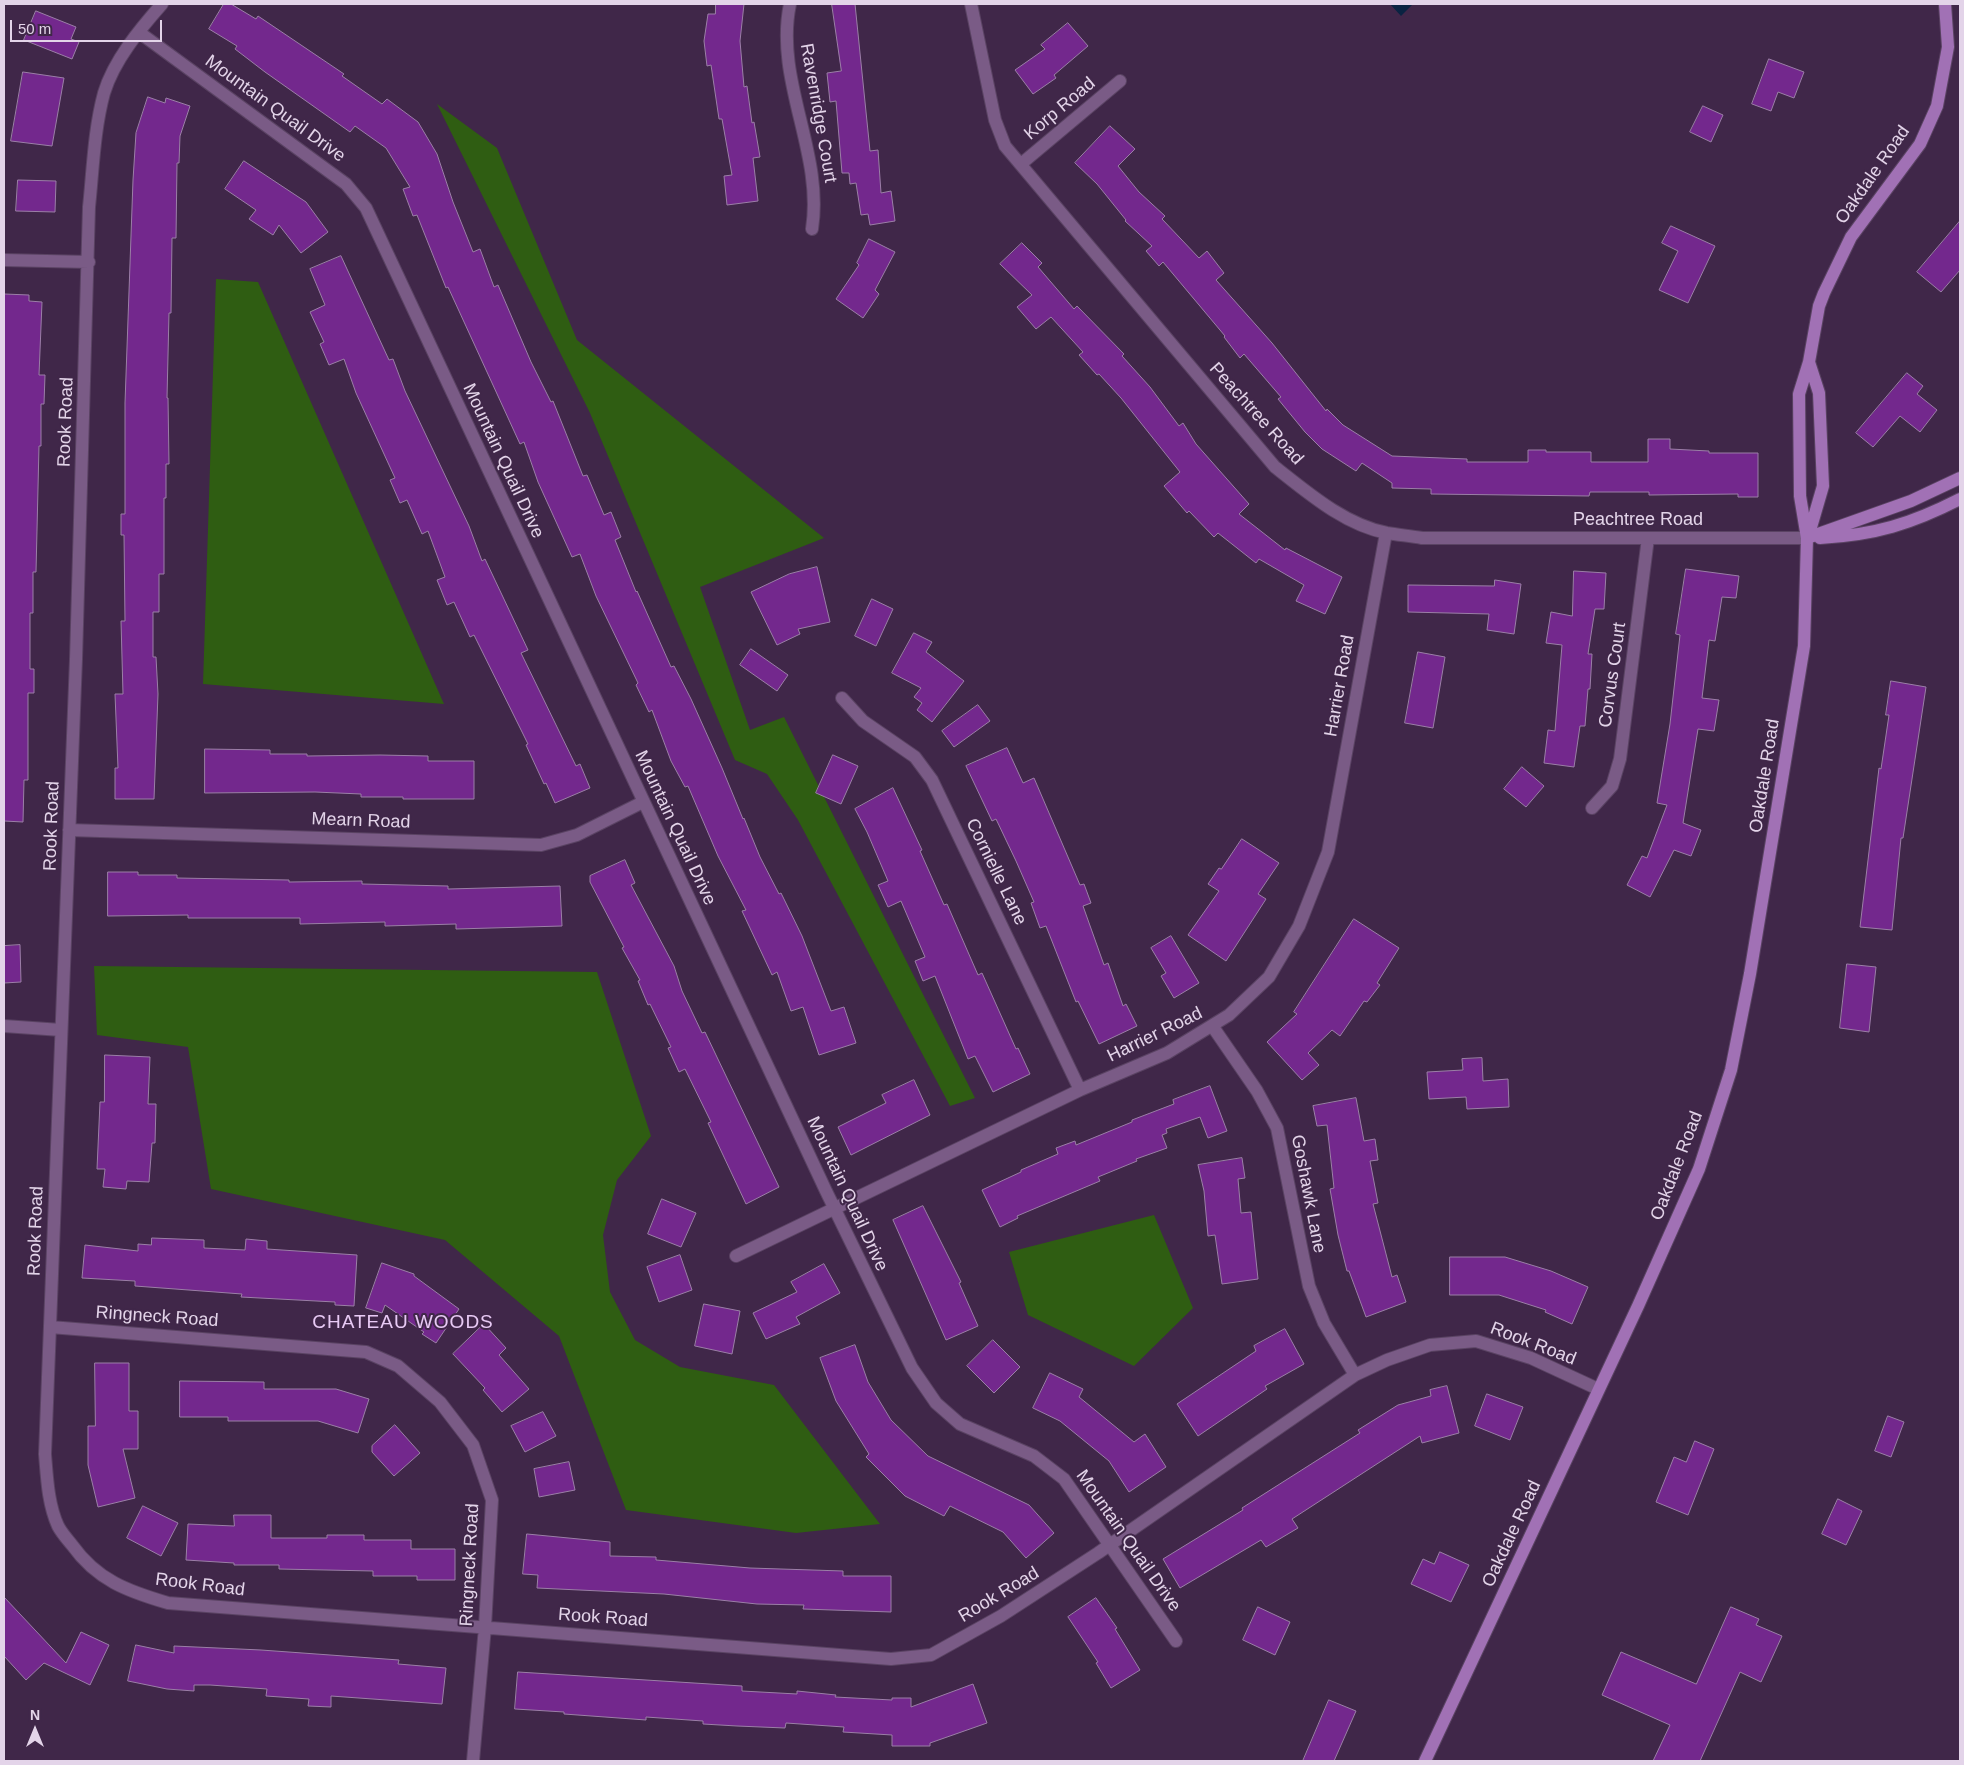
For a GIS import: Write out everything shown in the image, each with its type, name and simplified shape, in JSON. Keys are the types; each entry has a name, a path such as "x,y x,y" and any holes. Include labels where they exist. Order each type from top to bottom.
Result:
{"main road":[{"name":"Oakdale Road","path":"1425,1761 1638,1306 1699,1168 1731,1070 1750,974 1804,646 1807,538 1800,496 1798,394 1809,362 1818,306 1851,237 1920,144 1937,106 1948,47 1946,4"},
{"name":"Oakdale Road","path":"1807,538 1823,486 1819,393 1809,362"},
{"name":"Peachtree Road","path":"1807,538 1911,501 1960,478"},
{"name":"Peachtree Road","path":"1807,538 1857,536 1882,531 1919,519 1960,499"}],"street":[{"name":"Rook Road","path":"162,4 120,59 105,92 95,145 89,207 69,830 45,1454 49,1494 58,1526 81,1558 106,1580 135,1594 168,1603 891,1659 931,1655 1002,1616 1354,1375 1387,1360 1430,1345 1476,1341 1532,1358 1598,1389"},
{"name":"Ravenridge Court","path":"790,4 787,16 787,59 813,186 815,210 812,229"},
{"name":"Peachtree Road","path":"971,4 995,120 1005,146 1275,467 1310,495 1339,513 1386,533 1422,538 1807,538"},
{"name":"Mountain Quail Drive","path":"140,33 346,184 366,208 834,1209 912,1368 936,1403 960,1424 1034,1456 1064,1479 1176,1641"},
{"name":"Korp Road","path":"1021,164 1120,81"},
{"path":"4,260 88,262"},
{"name":"Harrier Road","path":"736,1256 1080,1090 1167,1053 1230,1015 1269,977 1299,926 1314,892 1328,852 1386,533"},
{"name":"Corvus Court","path":"1592,808 1612,786 1620,759 1648,538"},
{"name":"Cornielle Lane","path":"842,698 863,721 915,757 932,780 1080,1090"},
{"name":"Mearn Road","path":"69,830 541,845 577,835 644,802"},
{"path":"4,1026 61,1030"},
{"name":"Goshawk Lane","path":"1213,1027 1257,1091 1277,1128 1309,1286 1324,1324 1354,1375"},
{"name":"Ringneck Road","path":"50,1327 366,1352 398,1366 440,1402 474,1445 492,1500 485,1627 473,1761"}],"green space":[{"path":"437,104 497,148 577,340 824,538 700,587 750,730 784,717 975,1098 950,1106 798,820 767,774 735,760 590,413"},
{"path":"216,279 258,282 444,704 203,684"},
{"path":"94,966 597,972 651,1136 617,1180 603,1235 610,1292 635,1340 680,1367 774,1385 880,1524 796,1533 626,1510 559,1336 445,1240 211,1189 188,1047 97,1035"},
{"path":"1154,1215 1193,1308 1134,1366 1028,1315 1009,1252"}],"water":[{"path":"1390,4 1413,4 1401,16"}],"building":[{"path":"224,4 231,4 256,19 258,16 344,74 342,76 382,104 387,99 418,122 437,154 453,202 473,252 480,249 494,287 498,285 531,362 551,402 553,401 583,476 587,475 604,515 611,512 621,537 615,540 636,592 671,667 674,666 691,699 760,857 779,894 781,893 802,936 831,1011 844,1007 856,1043 819,1055 803,1007 791,1011 777,972 772,975 742,911 746,910 718,856 688,786 685,787 671,761 652,710 649,712 636,685 638,683 596,596 580,554 572,557 538,482 524,442 520,444 448,287 446,288 417,215 413,216 403,189 410,187 386,148 355,126 350,132 265,72 235,49 237,46 209,29"},
{"path":"716,4 744,4 740,41 744,87 747,86 752,123 754,122 760,157 753,158 758,201 727,205 724,176 732,175 722,119 719,119 711,65 707,66 704,41 708,14 715,14"},
{"path":"832,4 855,4 870,151 878,150 881,193 891,191 895,221 870,225 868,214 861,215 856,183 850,184 849,173 842,173 836,101 830,102 827,73 841,71"},
{"path":"36,11 76,27 71,39 79,42 72,59 24,40"},
{"path":"1068,23 1088,46 1054,75 1056,78 1033,94 1015,70 1045,49 1041,45"},
{"path":"1769,59 1804,72 1794,98 1778,92 1771,111 1752,104"},
{"path":"23,72 64,78 52,146 11,141"},
{"path":"148,97 165,103 166,98 190,106 180,136 179,163 177,163 176,238 172,238 167,398 169,464 166,464 166,498 164,498 164,574 159,574 159,612 153,612 153,657 156,657 158,694 154,799 115,799 115,768 118,768 115,694 123,694 121,621 125,621 124,535 121,535 121,514 125,514 125,403 133,180 136,133"},
{"path":"1703,106 1723,115 1711,142 1690,132"},
{"path":"1110,126 1135,149 1118,166 1139,192 1165,216 1162,219 1199,258 1207,251 1224,273 1216,280 1272,343 1326,411 1327,409 1343,425 1392,456 1467,459 1467,462 1528,462 1528,450 1546,450 1546,452 1591,452 1591,462 1648,462 1648,439 1670,439 1670,449 1709,451 1709,453 1758,453 1758,497 1738,497 1738,494 1649,495 1649,492 1590,492 1589,496 1431,494 1431,489 1392,488 1392,483 1362,463 1356,471 1322,449 1305,432 1278,399 1281,397 1244,354 1240,358 1225,336 1163,262 1159,266 1146,251 1152,246 1125,221 1097,184 1075,163"},
{"path":"244,161 306,202 328,232 301,253 279,225 273,235 249,219 256,210 225,189"},
{"path":"18,180 56,181 55,212 16,211"},
{"path":"1960,221 1960,270 1941,292 1917,272"},
{"path":"1671,226 1715,246 1688,303 1659,290 1678,251 1662,243"},
{"path":"869,239 895,252 875,290 879,294 863,318 836,299 859,265 857,263"},
{"path":"1022,243 1042,263 1038,267 1074,309 1077,306 1124,354 1122,356 1150,387 1179,426 1183,423 1196,444 1249,504 1239,514 1285,550 1286,548 1342,577 1325,614 1296,601 1304,585 1259,559 1256,563 1218,533 1214,537 1189,511 1187,513 1164,486 1180,472 1121,398 1079,355 1083,352 1051,317 1036,329 1017,307 1032,295 1000,264"},
{"path":"341,256 389,360 393,359 405,391 469,526 482,561 485,559 528,650 521,653 576,766 580,764 590,788 555,803 546,783 544,784 526,745 528,744 474,635 470,637 454,602 447,605 437,580 445,577 428,531 422,534 407,500 400,503 390,480 395,478 356,393 344,359 329,365 320,344 324,342 310,312 325,305 310,269"},
{"path":"4,294 29,295 29,301 42,302 39,375 45,375 44,404 41,404 41,446 39,446 36,572 33,572 33,613 30,613 30,669 34,669 34,693 28,693 28,780 24,780 23,822 4,821"},
{"path":"1907,373 1923,386 1917,394 1937,410 1920,432 1900,416 1873,447 1856,433"},
{"path":"817,567 830,622 798,629 800,634 777,645 751,592 789,574"},
{"path":"1686,569 1739,576 1736,598 1722,597 1715,641 1709,640 1702,698 1719,700 1714,731 1698,729 1683,823 1701,830 1691,856 1674,850 1650,897 1627,885 1642,856 1647,858 1667,805 1657,803 1670,724 1680,635 1676,634"},
{"path":"1574,571 1606,573 1604,609 1595,609 1588,654 1592,654 1590,689 1588,689 1585,726 1580,726 1574,767 1544,763 1548,730 1555,731 1562,645 1546,643 1551,612 1572,616"},
{"path":"1495,580 1521,584 1514,634 1487,630 1489,614 1408,612 1408,585 1494,586"},
{"path":"872,599 893,609 876,646 855,636"},
{"path":"914,633 932,642 926,652 964,681 932,722 917,710 922,703 914,697 921,688 892,673"},
{"path":"751,649 788,675 777,691 740,665"},
{"path":"1418,652 1445,657 1433,728 1405,723"},
{"path":"1891,681 1926,687 1903,838 1901,838 1892,930 1860,927 1879,768 1881,769 1889,715 1886,715"},
{"path":"978,705 990,721 954,747 942,731"},
{"path":"1007,748 1023,783 1034,778 1080,885 1084,884 1091,903 1083,906 1104,965 1108,963 1123,1006 1126,1004 1137,1026 1099,1044 1078,1001 1076,1002 1046,926 1040,928 1031,903 1034,902 996,819 992,821 966,766"},
{"path":"205,749 270,750 270,754 307,754 307,756 428,756 428,761 474,761 474,799 403,799 403,797 361,797 361,794 315,792 205,793"},
{"path":"833,755 858,766 841,804 816,793"},
{"path":"1522,767 1544,786 1526,807 1504,789"},
{"path":"893,788 922,850 920,851 944,905 947,904 978,975 982,973 1016,1049 1018,1048 1030,1074 993,1092 975,1056 968,1059 935,976 923,981 915,961 925,957 901,901 888,907 878,885 888,881 855,809"},
{"path":"1242,839 1279,863 1258,894 1266,899 1226,961 1188,935 1219,891 1208,884"},
{"path":"625,860 635,883 631,885 674,966 682,991 702,1033 705,1032 779,1187 746,1204 708,1123 711,1122 685,1069 679,1072 668,1048 671,1047 650,1004 648,1005 638,981 640,980 590,882 590,876"},
{"path":"108,872 138,872 138,875 177,875 177,878 289,880 289,882 362,881 362,884 448,886 448,889 560,886 562,926 456,929 456,924 385,926 385,922 300,924 300,918 188,918 188,915 108,916"},
{"path":"1354,919 1399,948 1377,983 1380,985 1367,1002 1364,1001 1340,1036 1332,1030 1308,1053 1319,1065 1302,1080 1267,1042 1297,1014 1294,1012"},
{"path":"1171,936 1199,983 1174,998 1161,976 1166,973 1151,948"},
{"path":"20,945 21,982 4,983 4,946"},
{"path":"1847,964 1876,967 1869,1032 1840,1028"},
{"path":"105,1055 150,1057 148,1104 156,1104 155,1143 152,1143 149,1182 127,1181 126,1189 103,1187 105,1169 97,1169 100,1102 104,1102"},
{"path":"1482,1058 1483,1081 1508,1079 1509,1107 1467,1109 1466,1097 1429,1099 1427,1072 1463,1070 1462,1059"},
{"path":"914,1080 930,1115 851,1155 838,1127 886,1103 882,1095"},
{"path":"1210,1086 1227,1131 1208,1138 1200,1117 1166,1129 1167,1133 1162,1135 1167,1148 1136,1159 1137,1161 1098,1177 1100,1181 1017,1216 1018,1218 1000,1227 982,1190 1058,1154 1056,1148 1075,1141 1076,1145 1174,1104 1173,1100"},
{"path":"1356,1098 1364,1141 1375,1139 1378,1160 1370,1161 1378,1203 1373,1204 1392,1277 1397,1275 1406,1302 1366,1317 1349,1271 1347,1271 1338,1235 1330,1189 1334,1188 1327,1125 1317,1126 1313,1106"},
{"path":"1242,1158 1245,1178 1238,1179 1241,1213 1251,1212 1258,1279 1222,1284 1215,1235 1208,1236 1204,1191 1198,1165"},
{"path":"662,1199 696,1213 681,1247 648,1234"},
{"path":"923,1206 961,1282 959,1283 978,1326 946,1340 893,1220"},
{"path":"152,1238 204,1240 204,1248 245,1250 246,1239 267,1241 267,1249 357,1255 354,1306 335,1305 335,1302 241,1297 242,1294 135,1286 135,1281 82,1278 85,1245 138,1251 138,1244 151,1245"},
{"path":"680,1255 692,1290 659,1302 647,1267"},
{"path":"1450,1257 1505,1257 1551,1271 1588,1287 1572,1324 1545,1312 1546,1310 1499,1295 1450,1295"},
{"path":"382,1263 414,1274 414,1276 459,1309 436,1343 422,1334 424,1332 385,1305 382,1313 366,1308"},
{"path":"824,1264 840,1293 796,1317 800,1324 766,1339 753,1313 797,1292 791,1282"},
{"path":"704,1304 740,1311 732,1354 695,1346"},
{"path":"484,1324 506,1348 499,1355 529,1389 502,1412 483,1390 485,1388 453,1354"},
{"path":"1285,1329 1304,1364 1265,1386 1267,1389 1198,1436 1177,1404 1256,1351 1254,1346"},
{"path":"993,1340 1020,1367 994,1393 967,1366"},
{"path":"855,1345 868,1382 891,1420 928,1456 1029,1505 1054,1533 1026,1558 1003,1532 950,1506 944,1516 905,1496 866,1457 869,1454 836,1401 820,1358"},
{"path":"95,1363 129,1363 129,1411 138,1411 138,1449 123,1449 135,1498 98,1507 88,1465 88,1426 95,1426"},
{"path":"1050,1373 1083,1389 1079,1397 1134,1442 1145,1434 1166,1467 1129,1492 1109,1461 1060,1421 1033,1408"},
{"path":"180,1381 264,1382 264,1389 336,1389 369,1399 358,1433 318,1421 228,1421 228,1417 180,1417"},
{"path":"1447,1386 1459,1433 1422,1443 1420,1436 1292,1519 1298,1528 1266,1547 1261,1540 1180,1588 1163,1559 1243,1510 1242,1508 1360,1433 1358,1430 1398,1405 1431,1396 1430,1390"},
{"path":"1487,1394 1523,1407 1510,1440 1475,1426"},
{"path":"543,1412 556,1436 525,1452 511,1426"},
{"path":"1888,1416 1904,1422 1891,1457 1875,1451"},
{"path":"395,1425 420,1453 394,1476 372,1452 372,1446"},
{"path":"1695,1441 1714,1449 1688,1515 1656,1502 1674,1457 1686,1462"},
{"path":"569,1462 575,1490 539,1497 534,1469"},
{"path":"1838,1499 1862,1511 1846,1545 1822,1534"},
{"path":"143,1506 178,1523 161,1556 127,1538"},
{"path":"234,1515 271,1515 271,1538 327,1538 327,1535 364,1535 364,1540 411,1540 411,1549 455,1549 455,1580 417,1580 417,1576 373,1576 373,1571 279,1569 279,1565 234,1565 234,1563 186,1560 188,1524 234,1526"},
{"path":"527,1534 610,1542 610,1556 656,1557 656,1560 750,1568 843,1571 843,1576 891,1576 891,1612 803,1609 804,1605 757,1604 664,1594 537,1588 538,1575 523,1574"},
{"path":"1440,1552 1469,1565 1451,1602 1411,1584 1423,1559 1434,1564"},
{"path":"4,1597 66,1663 81,1632 109,1645 90,1685 44,1663 26,1680 4,1656"},
{"path":"1096,1598 1117,1628 1115,1629 1140,1670 1111,1688 1096,1663 1098,1662 1068,1617"},
{"path":"1258,1607 1290,1622 1275,1655 1243,1640"},
{"path":"1731,1607 1759,1619 1756,1625 1782,1636 1761,1682 1740,1672 1700,1761 1653,1761 1670,1725 1602,1695 1621,1652 1696,1684"},
{"path":"136,1645 174,1653 174,1646 261,1650 399,1660 398,1664 446,1668 442,1704 331,1696 331,1707 308,1706 309,1699 266,1696 267,1689 194,1685 194,1691 167,1689 128,1681"},
{"path":"518,1672 742,1686 742,1691 797,1694 797,1691 836,1695 835,1697 892,1700 892,1698 911,1698 911,1707 973,1684 987,1723 930,1743 930,1746 892,1746 892,1735 843,1732 844,1727 786,1723 785,1728 737,1726 703,1724 703,1721 646,1717 646,1720 515,1709"},
{"path":"1329,1700 1356,1711 1334,1761 1303,1761"}],"district":[{"name":"CHATEAU WOODS","path":"403,1323"}]}
